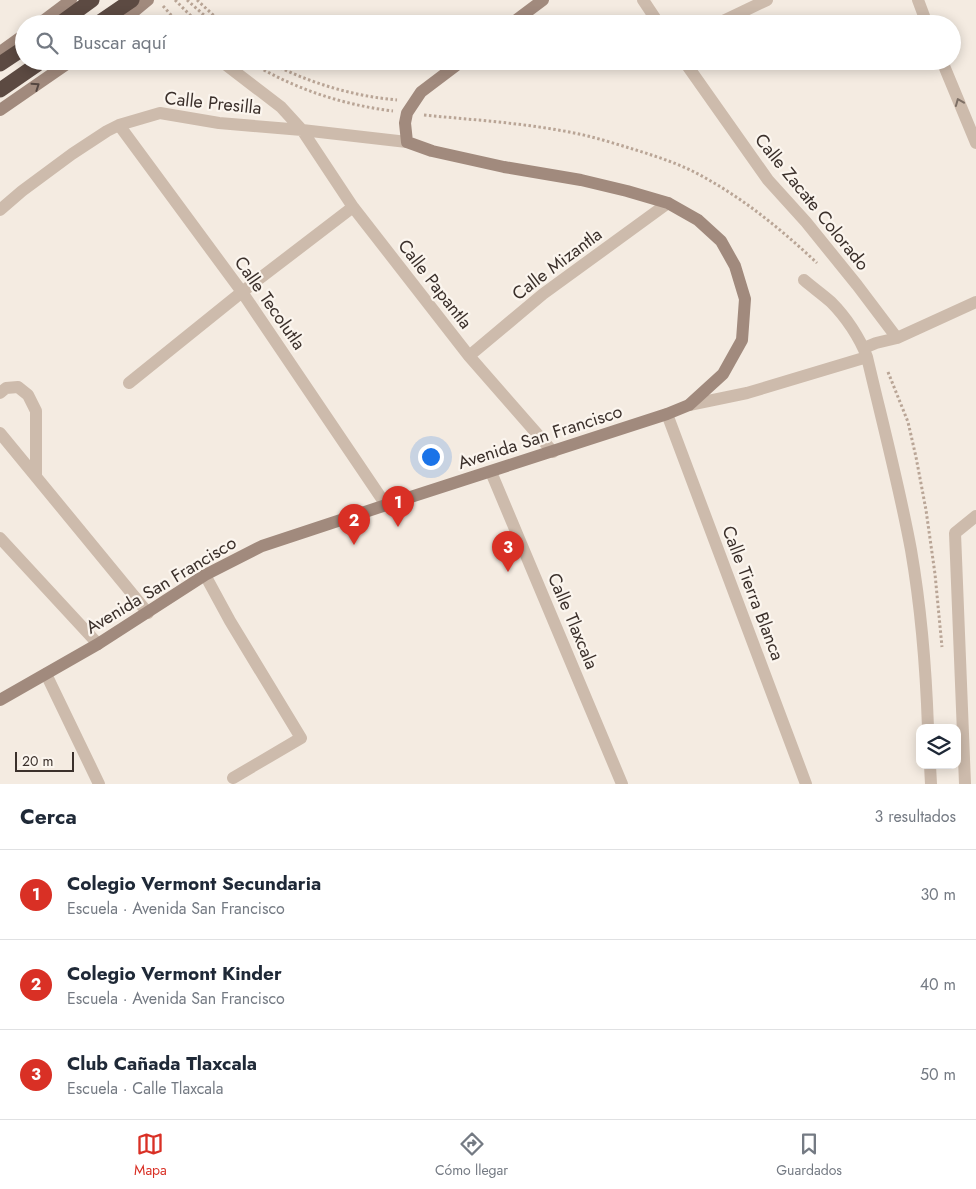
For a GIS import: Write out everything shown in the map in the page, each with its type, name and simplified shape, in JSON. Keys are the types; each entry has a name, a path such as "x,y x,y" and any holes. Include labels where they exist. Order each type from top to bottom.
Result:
{"highway":[{"path":"66,15 92,0"},
{"path":"110,15 132,0"},
{"path":"0,64 15,54"},
{"path":"0,90 29,70"}],"street":[{"path":"60,15 71,0"},
{"path":"130,15 148,0"},
{"path":"523,15 543,0"},
{"path":"643,0 653,15"},
{"path":"736,15 767,0"},
{"path":"918,0 924,15"},
{"path":"0,52 15,41"},
{"path":"0,110 58,70"},
{"name":"Calle Papantla","path":"233,70 281,107 302,130 353,207 469,356 553,452"},
{"path":"407,142 404,123 407,113 421,92 450,70"},
{"name":"Calle Zacate Colorado","path":"690,70 768,180 806,222 897,338"},
{"path":"946,70 976,144"},
{"name":"Calle Presilla","path":"0,210 72,154 107,131 160,113 219,123 407,142"},
{"name":"Calle Tecolutla","path":"119,126 242,292 386,505"},
{"name":"Avenida San Francisco","path":"407,142 441,153 504,167 581,180 668,203 698,220 721,241 735,266 745,299 742,340 723,374 690,405"},
{"name":"Calle Mizantla","path":"469,356 543,294 668,203"},
{"path":"129,383 242,292 353,207"},
{"path":"804,280 832,304 854,331 866,353 911,551 922,633 928,724"},
{"name":"Avenida San Francisco","path":"0,700 98,644 205,575 262,546 553,452 690,405 747,393 866,353 876,343 897,338 976,302"},
{"path":"0,393 6,388 18,387 28,395 36,411 36,477"},
{"name":"Calle Tierra Blanca","path":"667,414 806,784"},
{"path":"0,433 148,613"},
{"name":"Calle Tlaxcala","path":"491,472 622,784"},
{"path":"964,784 955,534 976,516"},
{"path":"0,538 98,644"},
{"path":"205,575 230,621 301,738 233,778"},
{"path":"46,674 99,784"},
{"path":"930,769 931,784"}],"path":[{"path":"158,0 171,15"},
{"path":"175,0 191,15"},
{"path":"187,0 204,15"},
{"path":"197,0 213,15"},
{"path":"264,70 327,98 377,109"},
{"path":"284,70 318,84 388,99 415,101"},
{"path":"432,116 575,133 650,154 681,166 717,185 759,214 822,268"},
{"path":"887,370 908,422 916,457 935,574 942,654"}],"place":[{"name":"Colegio Vermont Secundaria","path":"398,527"},
{"name":"Colegio Vermont Kinder","path":"354,545"},
{"name":"Club Cañada Tlaxcala","path":"508,572"}]}
